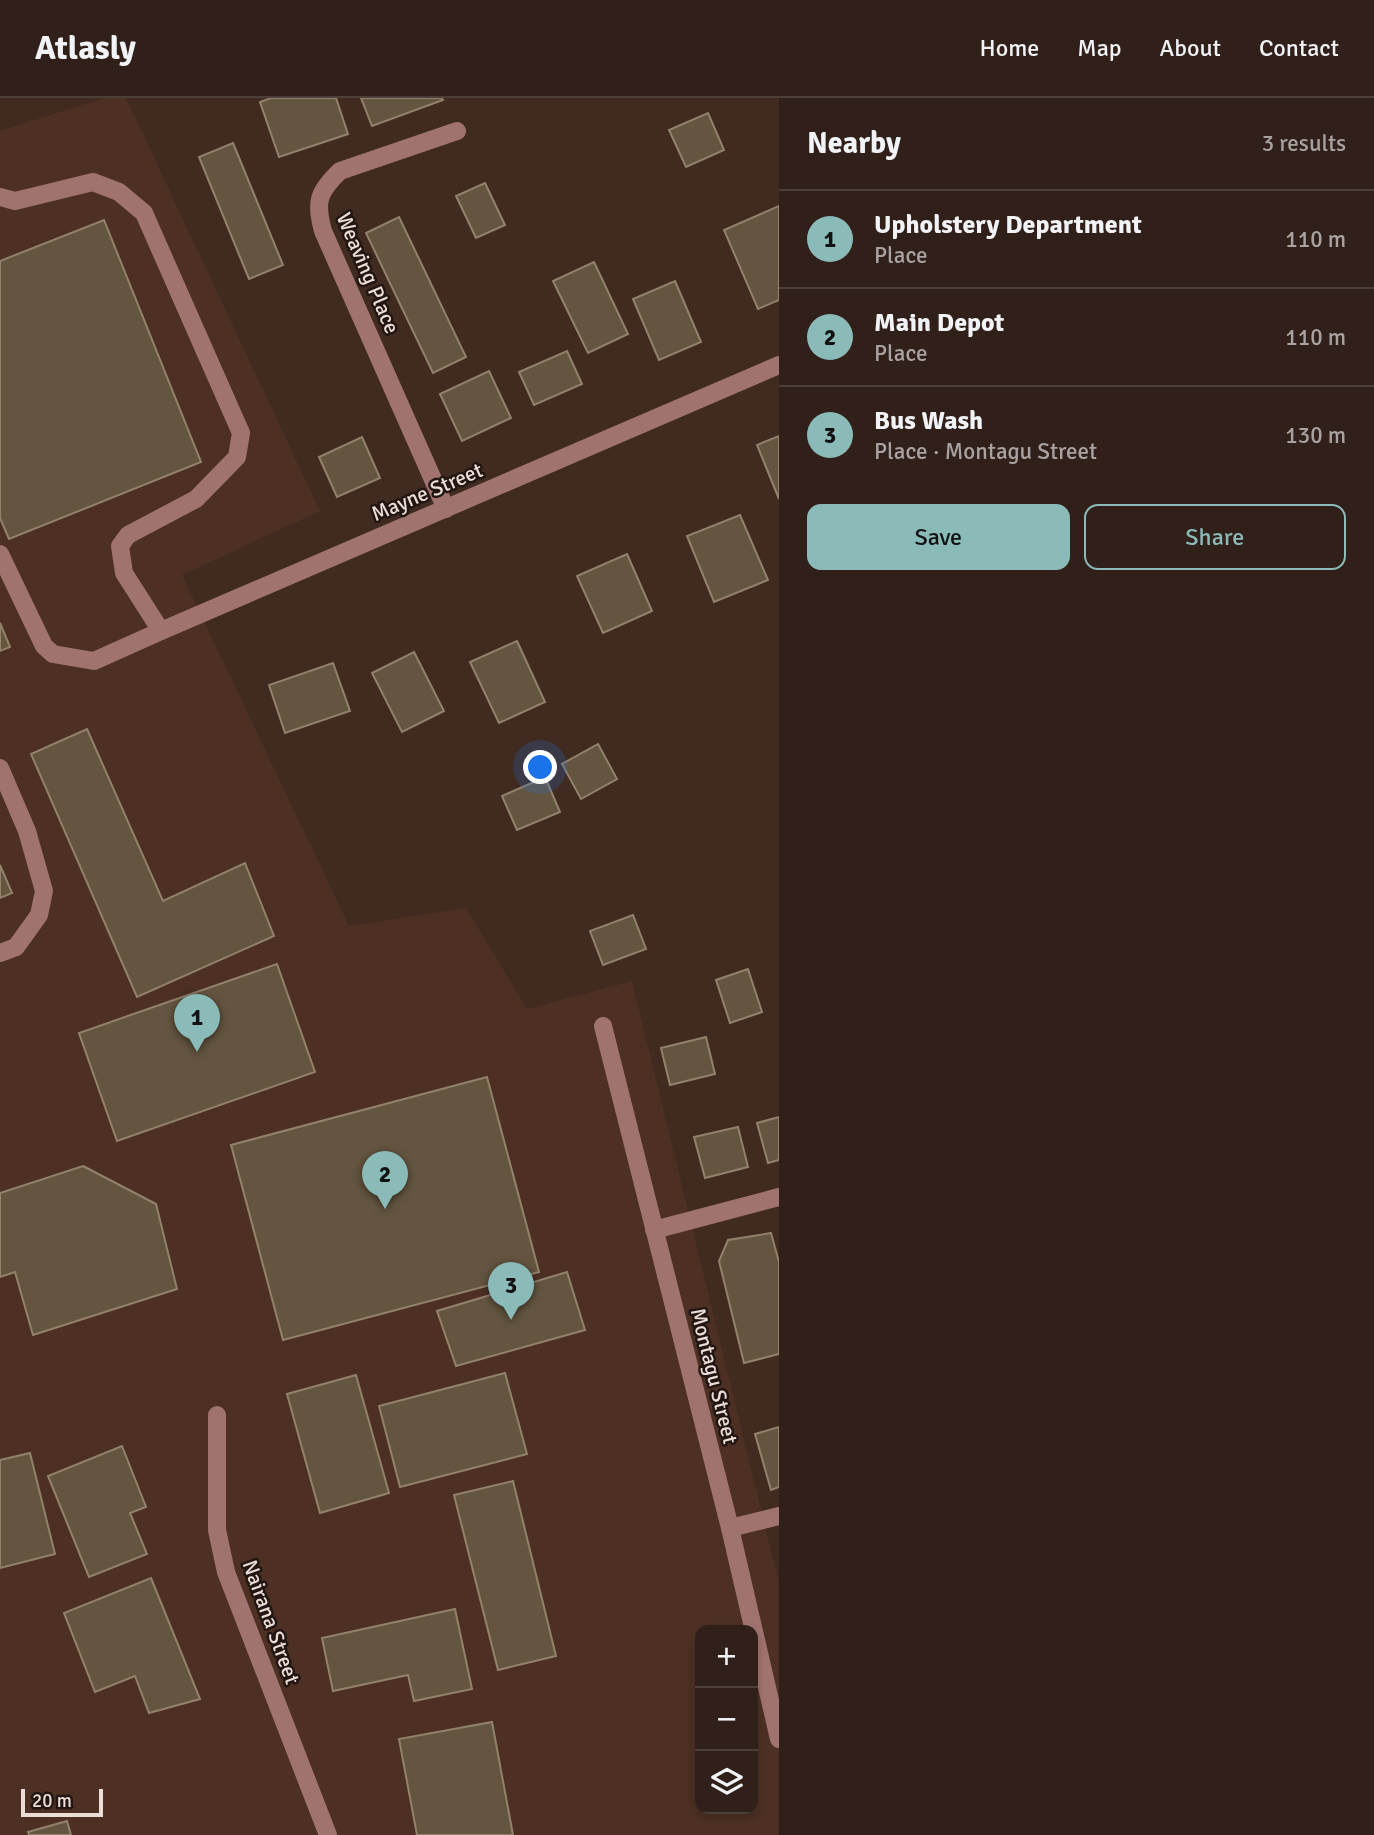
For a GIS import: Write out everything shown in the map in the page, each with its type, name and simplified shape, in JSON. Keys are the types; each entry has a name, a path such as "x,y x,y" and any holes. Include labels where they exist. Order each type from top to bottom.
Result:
{"street":[{"name":"Weaving Place","path":"446,509 317,212 326,184 340,170 457,131"},
{"path":"0,197 15,201 93,182 119,192 144,212 241,433 237,457 197,499 128,536 120,546 124,573 161,631"},
{"name":"Mayne Street","path":"0,554 44,646 53,654 94,661 779,365"},
{"path":"0,768 27,831 44,891 39,915 16,947 0,953"},
{"name":"Montagu Street","path":"603,1026 730,1528 779,1739"},
{"path":"654,1230 779,1197"},
{"name":"Nairana Street","path":"217,1415 218,1530 226,1572 328,1835"},
{"path":"730,1528 779,1516"}],"shaded area":[{"path":"104,98 126,98 320,511 182,575 349,926 466,908 527,1009 632,981 779,1584 779,1835 0,1835 0,131"}],"building":[{"path":"271,98 336,98 348,134 279,157 260,102"},
{"path":"361,98 442,98 443,100 372,126"},
{"path":"708,113 724,150 686,167 669,130"},
{"path":"233,143 283,265 249,279 199,157"},
{"path":"485,183 505,225 476,238 456,196"},
{"path":"779,206 779,300 758,309 724,230"},
{"path":"399,217 466,357 433,373 366,233"},
{"path":"104,220 201,462 9,539 0,518 0,261"},
{"path":"594,262 628,334 588,353 553,281"},
{"path":"675,281 701,342 659,360 633,299"},
{"path":"567,351 582,384 534,405 519,372"},
{"path":"489,371 511,418 462,441 440,394"},
{"path":"779,436 779,499 757,445"},
{"path":"362,437 380,478 337,497 319,457"},
{"path":"740,515 768,580 714,602 687,536"},
{"path":"627,554 652,611 603,633 577,576"},
{"path":"0,623 10,647 0,651"},
{"path":"517,641 545,702 499,723 470,662"},
{"path":"414,652 444,711 402,732 372,673"},
{"path":"333,663 350,711 285,733 269,685"},
{"path":"87,729 163,901 245,863 274,936 137,997 31,754"},
{"path":"598,744 617,779 581,799 562,764"},
{"path":"545,777 560,812 517,830 502,796"},
{"path":"0,865 12,893 0,898"},
{"path":"633,915 646,949 603,965 590,931"},
{"path":"277,964 315,1072 117,1141 79,1033"},
{"path":"748,969 762,1012 730,1023 716,980"},
{"path":"706,1037 715,1074 670,1085 661,1048"},
{"path":"487,1077 539,1272 283,1340 231,1145"},
{"path":"779,1117 779,1160 768,1163 757,1123"},
{"path":"738,1127 748,1167 705,1178 694,1137"},
{"path":"83,1166 156,1204 177,1289 33,1335 15,1272 0,1277 0,1193"},
{"path":"771,1233 779,1262 779,1354 744,1363 719,1261 728,1240"},
{"path":"567,1272 585,1330 456,1366 437,1311"},
{"path":"505,1373 527,1454 400,1487 379,1406"},
{"path":"356,1375 389,1493 320,1513 287,1394"},
{"path":"779,1427 779,1487 771,1490 755,1434"},
{"path":"122,1446 146,1507 130,1513 147,1554 89,1577 48,1476"},
{"path":"30,1453 55,1554 0,1568 0,1460"},
{"path":"513,1481 556,1656 498,1670 454,1495"},
{"path":"151,1578 200,1699 149,1713 135,1676 95,1692 64,1613"},
{"path":"455,1609 472,1689 414,1701 408,1675 333,1691 322,1638"},
{"path":"492,1722 513,1835 417,1835 399,1739"},
{"path":"67,1821 71,1835 29,1835 28,1832"}],"place":[{"name":"Upholstery Department","path":"197,1052"},
{"name":"Main Depot","path":"385,1209"},
{"name":"Bus Wash","path":"511,1320"}]}
